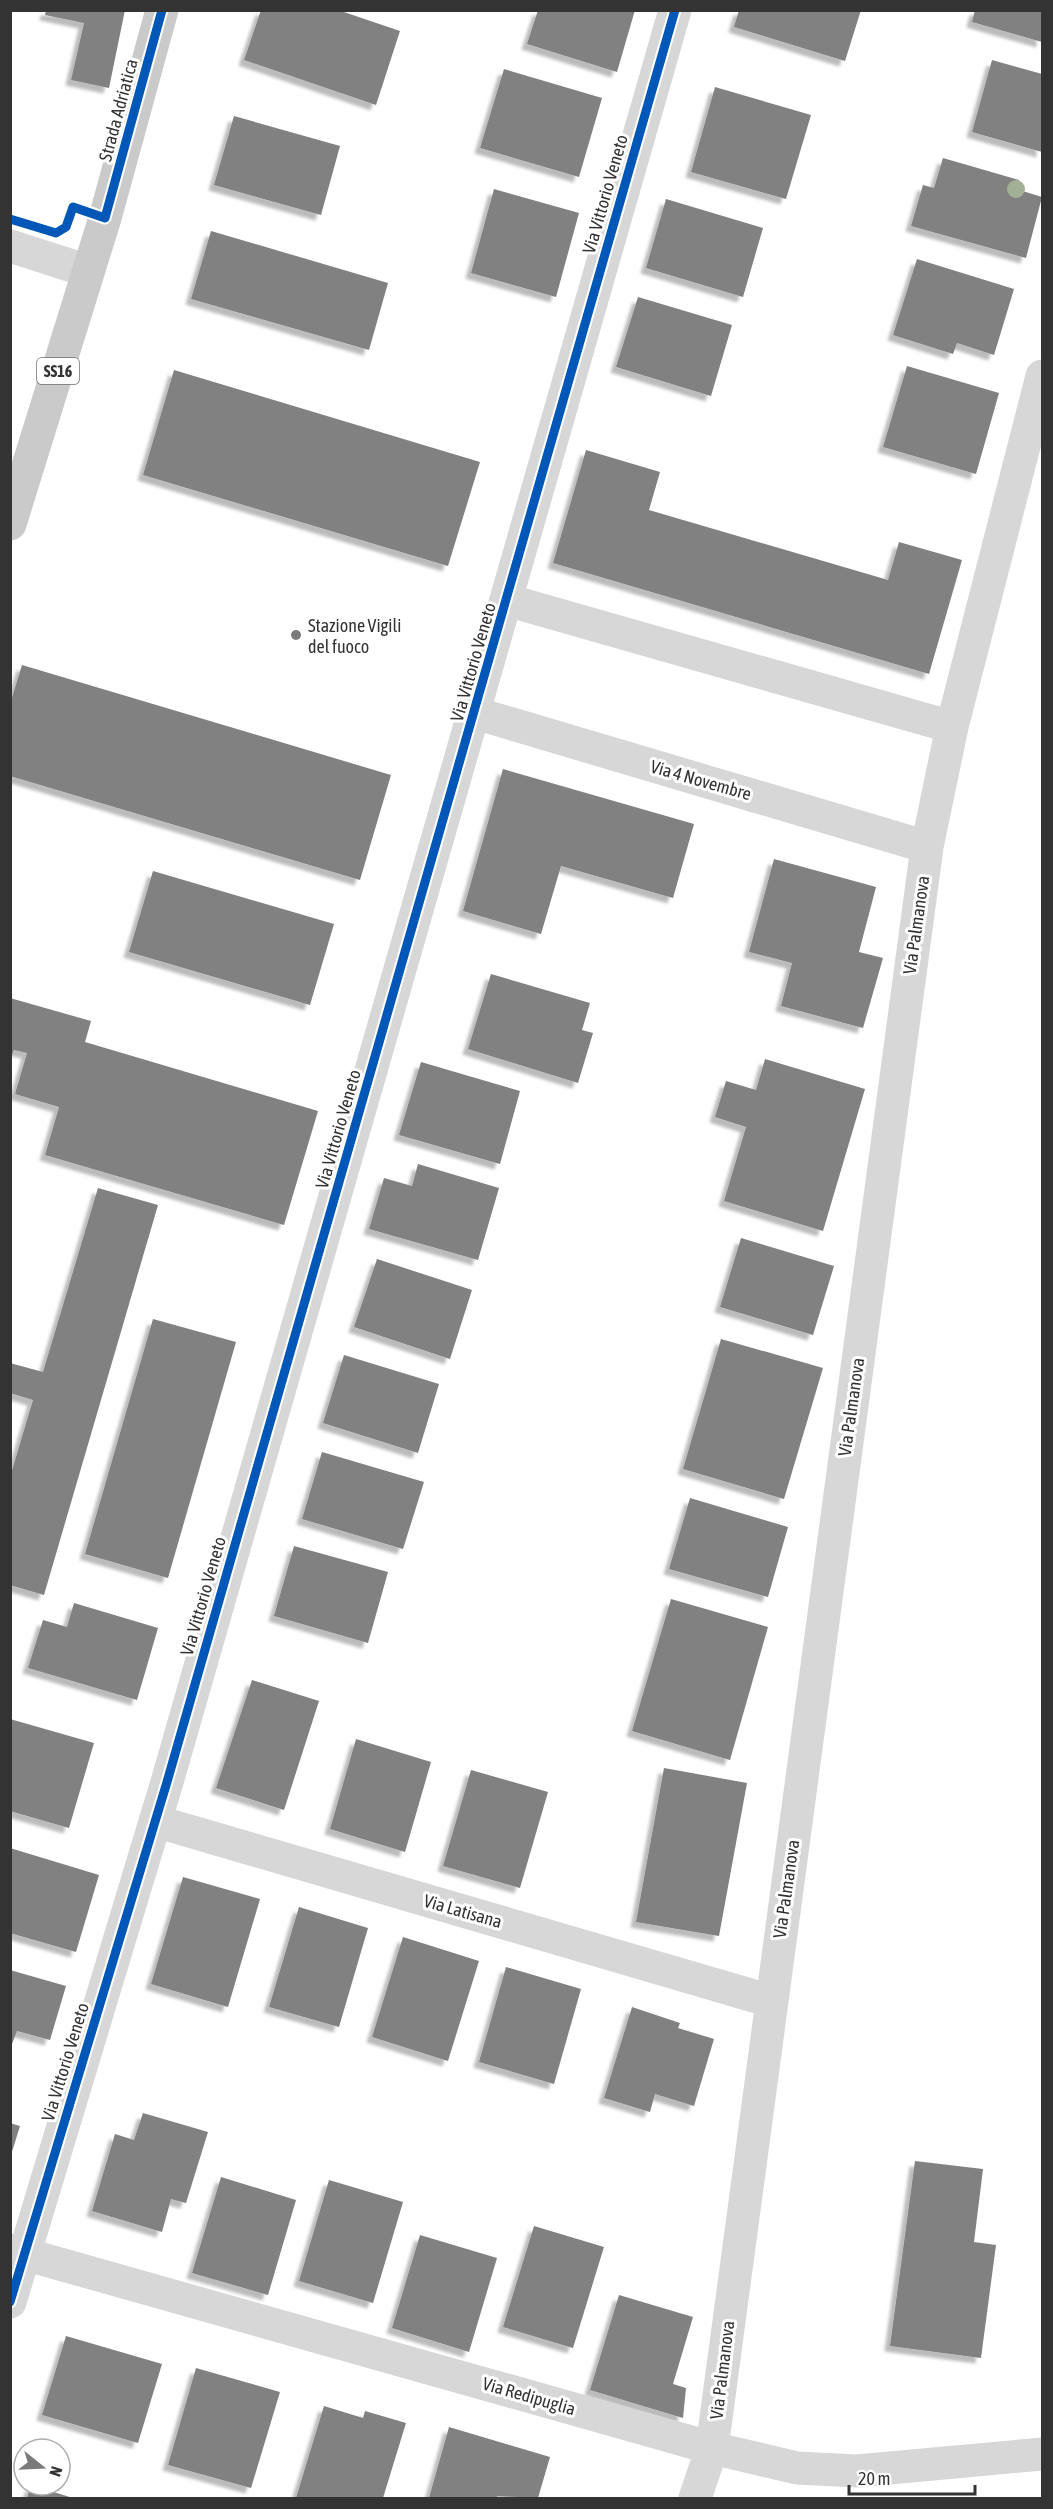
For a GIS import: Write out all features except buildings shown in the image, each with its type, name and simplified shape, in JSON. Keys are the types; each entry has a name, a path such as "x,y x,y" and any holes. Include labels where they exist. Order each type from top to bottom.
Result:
{"main road":[{"name":"Strada Adriatica","path":"11,518 88,270 162,10"}],"street":[{"name":"Via Vittorio Veneto","path":"18,2252 155,1821 675,10"},
{"path":"10,246 88,270"},
{"name":"Via Palmanova","path":"695,2499 712,2448 927,847 952,727 1042,376"},
{"path":"507,600 952,727"},
{"name":"Via 4 Novembre","path":"475,713 927,847"},
{"name":"Via Latisana","path":"155,1821 771,2001"},
{"path":"10,2302 18,2252"},
{"name":"Via Redipuglia","path":"18,2252 712,2448 797,2468 857,2471 1042,2454"}],"cycle path":[{"path":"10,219 56,233 66,227 73,207 105,218 162,10"},
{"path":"10,2302 167,1782 675,10"}],"place":[{"name":"Stazione Vigili del fuoco","path":"296,635"}]}
